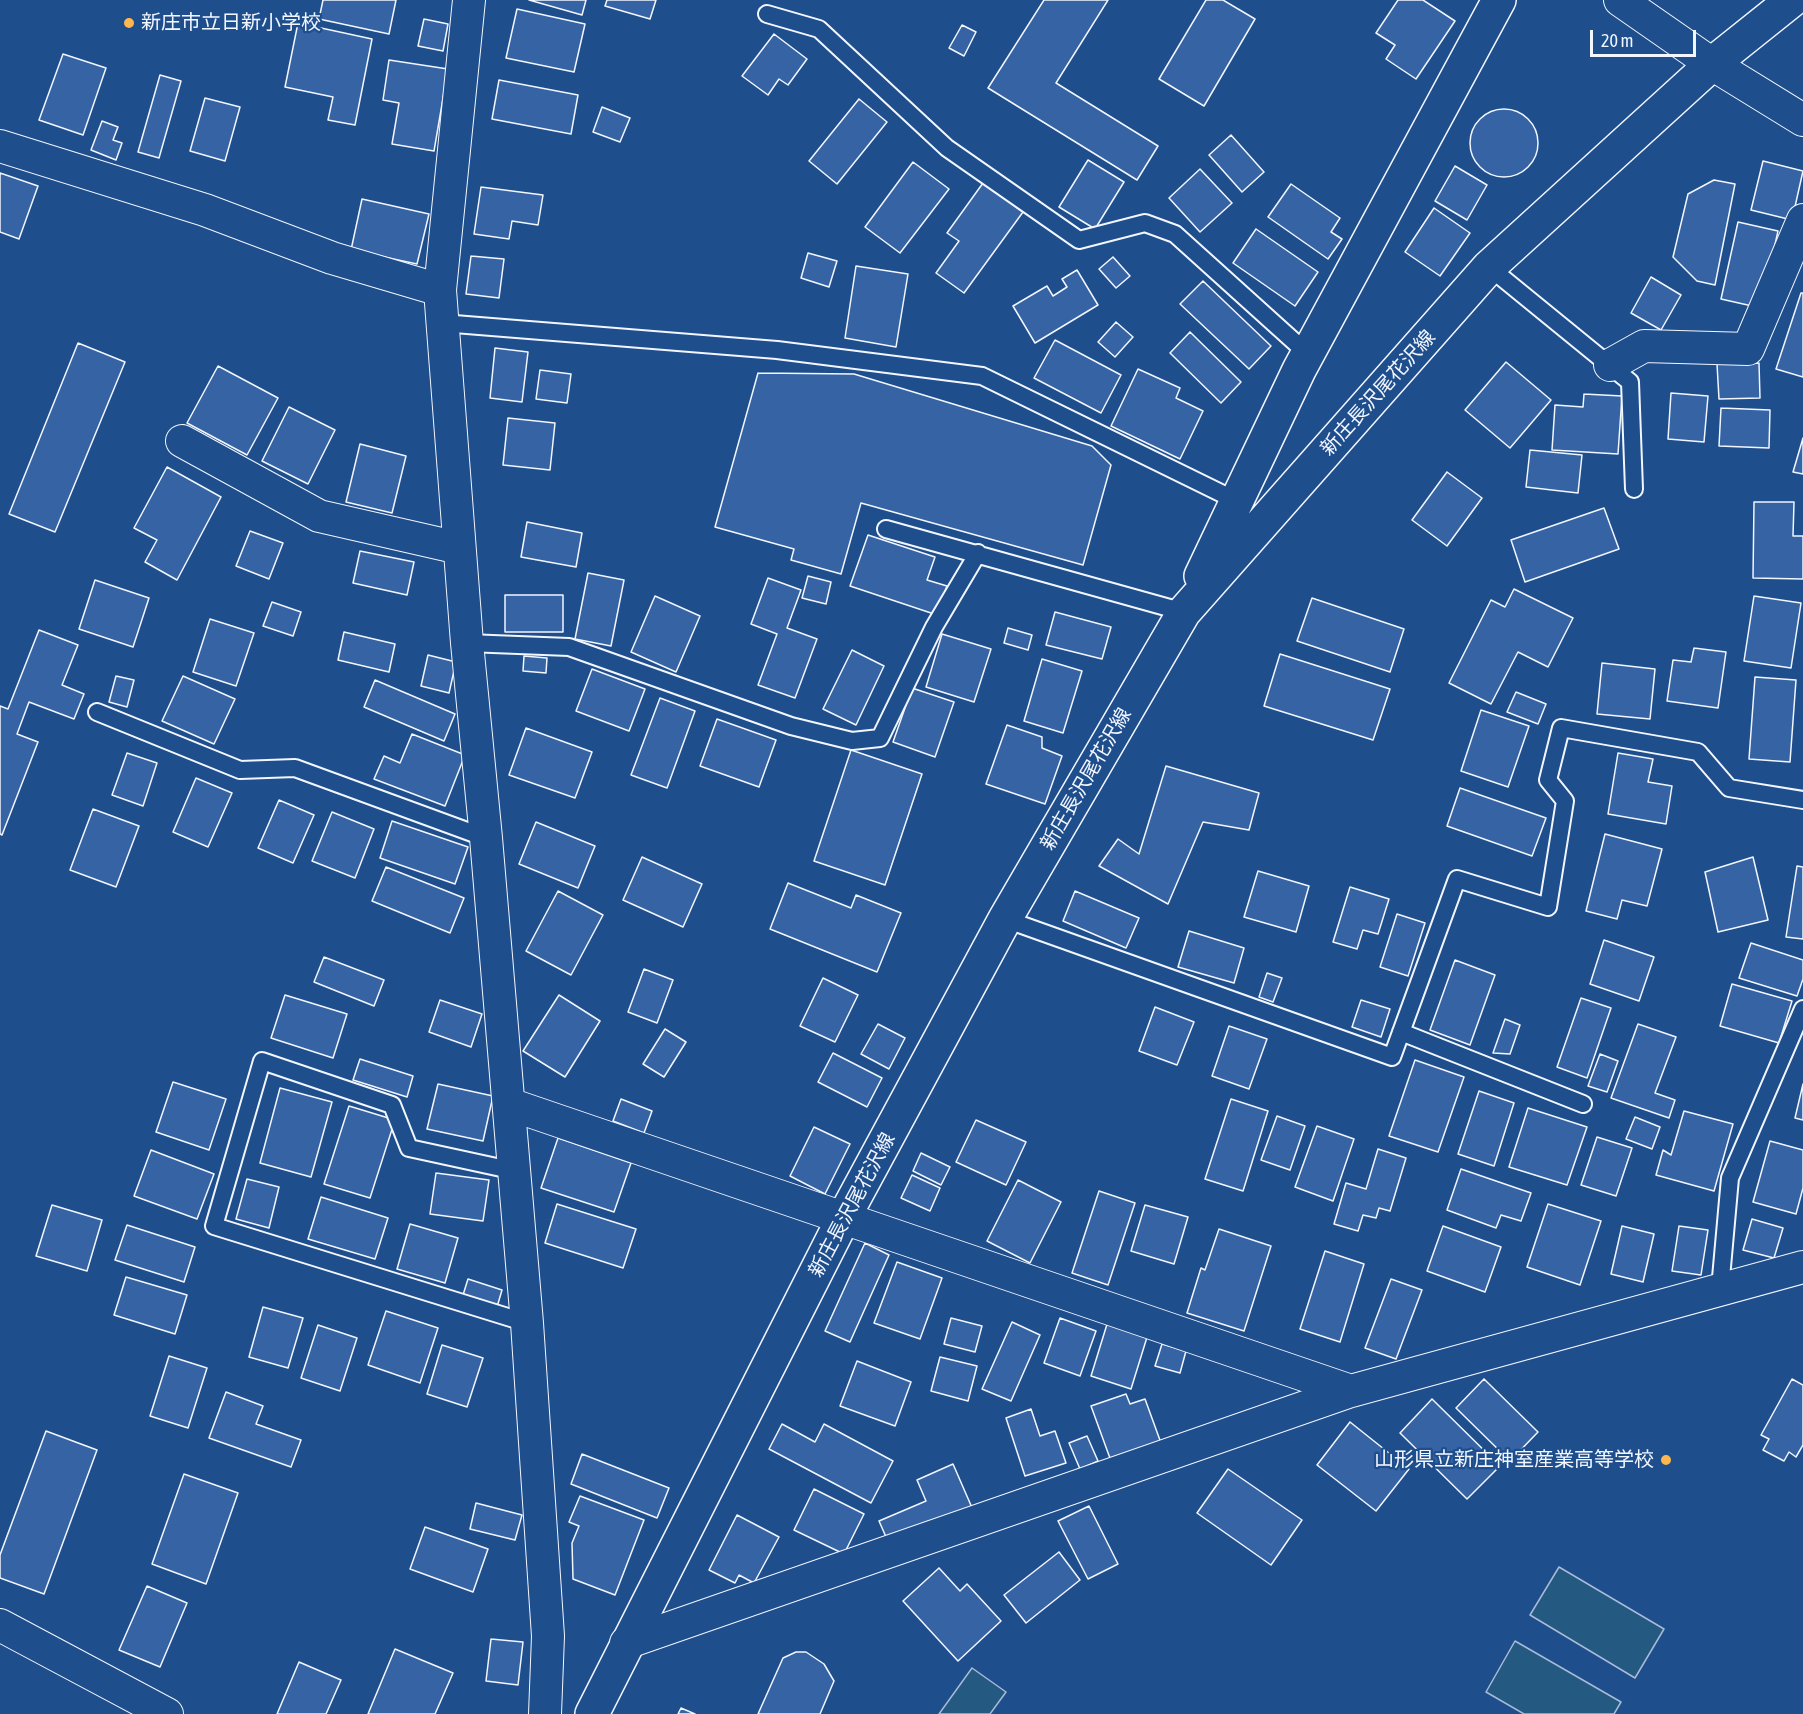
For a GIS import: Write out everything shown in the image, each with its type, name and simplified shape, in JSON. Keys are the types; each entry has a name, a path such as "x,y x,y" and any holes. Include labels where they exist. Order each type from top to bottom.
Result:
{"main road":[{"path":"1184,612 1308,354 1499,0"},
{"name":"新庄長沢尾花沢線","path":"592,1714 844,1217 1005,919 1184,612 1490,267 1712,64 1792,0"}],"street":[{"path":"469,0 440,290 467,643 527,1323 548,1636 545,1714"},
{"path":"1620,0 1712,64 1803,120"},
{"path":"0,146 205,210 332,258 440,290"},
{"path":"1610,365 1644,346 1748,349 1803,220"},
{"path":"182,441 319,516 459,548"},
{"path":"509,1104 1351,1391"},
{"path":"626,1643 1351,1391 1803,1267"},
{"path":"0,1625 165,1713"}],"lane":[{"path":"767,14 819,29 947,148 1079,240 1145,223 1174,234 1308,354"},
{"path":"1490,267 1630,382 1634,489"},
{"path":"442,323 777,351 982,376 1237,501"},
{"path":"886,529 1184,612"},
{"path":"467,643 569,647 791,726 852,741 879,738 934,627 978,553"},
{"path":"97,712 240,770 295,768 486,838"},
{"path":"1005,919 1392,1057 1456,879 1548,907 1565,801 1548,780 1561,728 1698,752 1729,788 1803,800"},
{"path":"1720,1289 1731,1178 1803,1009"},
{"path":"1401,1032 1583,1104"},
{"path":"515,1171 409,1148 392,1105 262,1061 214,1226 527,1323"}],"shaded area":[{"path":"1559,1567 1664,1629 1635,1678 1530,1615"},
{"path":"1515,1641 1621,1702 1614,1714 1524,1714 1486,1692"},
{"path":"972,1668 1006,1692 990,1714 939,1714"}],"building":[{"path":"323,0 396,0 389,34 319,19"},
{"path":"529,0 586,0 582,15"},
{"path":"607,0 656,0 650,19 605,6"},
{"path":"1044,0 1108,0 1056,83 1158,146 1137,180 988,88"},
{"path":"1206,0 1223,0 1255,19 1204,106 1159,79"},
{"path":"1398,0 1423,0 1455,21 1416,79 1386,59 1395,45 1376,33"},
{"path":"517,9 585,24 574,72 506,58"},
{"path":"424,19 448,24 443,51 418,46"},
{"path":"298,23 372,39 355,125 328,120 333,97 285,87"},
{"path":"962,25 976,32 964,56 949,48"},
{"path":"774,34 807,59 788,85 779,79 768,95 742,76"},
{"path":"63,54 106,68 83,135 39,120"},
{"path":"389,60 448,69 434,151 392,144 399,103 383,100"},
{"path":"160,75 181,81 159,158 138,152"},
{"path":"499,80 578,95 571,134 492,119"},
{"path":"205,98 240,107 225,161 190,151"},
{"path":"859,99 887,122 837,184 809,161"},
{"path":"602,107 630,118 620,142 593,132"},
{"path":"1504,109 1517,112 1528,119 1535,130 1538,143 1535,156 1528,167 1517,174 1504,177 1491,174 1480,167 1473,156 1470,143 1473,130 1480,119 1491,112"},
{"path":"102,121 118,127 113,140 122,143 116,160 91,150"},
{"path":"1231,135 1264,172 1242,192 1209,155"},
{"path":"1088,160 1124,182 1095,229 1059,207"},
{"path":"1763,161 1803,171 1792,220 1751,210"},
{"path":"913,162 949,189 900,253 865,227"},
{"path":"1455,166 1487,185 1467,220 1435,201"},
{"path":"1200,169 1232,203 1200,232 1169,198"},
{"path":"0,173 38,186 19,239 0,232"},
{"path":"1714,180 1735,184 1715,285 1697,281 1673,257 1688,194"},
{"path":"983,183 1023,212 964,293 936,273 959,241 947,233"},
{"path":"1291,184 1340,218 1331,232 1342,239 1328,259 1268,217"},
{"path":"481,187 543,195 538,225 512,221 509,239 474,234"},
{"path":"362,199 429,214 417,264 351,250"},
{"path":"1434,208 1470,233 1440,276 1405,252"},
{"path":"1738,222 1778,231 1761,308 1721,299"},
{"path":"1256,229 1318,272 1295,306 1233,263"},
{"path":"808,253 837,261 829,287 801,278"},
{"path":"471,256 504,259 499,298 466,294"},
{"path":"1113,257 1130,276 1116,288 1099,269"},
{"path":"856,266 908,274 896,347 845,338"},
{"path":"1077,270 1098,305 1035,343 1013,306 1047,286 1053,296 1067,287 1062,279"},
{"path":"1651,277 1681,295 1661,330 1631,313"},
{"path":"1203,281 1271,346 1249,369 1180,304"},
{"path":"1801,293 1803,293 1803,377 1776,369"},
{"path":"1116,322 1133,337 1115,357 1098,342"},
{"path":"1190,332 1241,382 1221,403 1170,353"},
{"path":"1055,340 1121,375 1101,413 1034,378"},
{"path":"78,343 125,362 55,532 9,514"},
{"path":"495,348 528,352 522,402 490,398"},
{"path":"1506,362 1551,400 1510,448 1465,410"},
{"path":"1759,363 1760,398 1719,399 1717,364"},
{"path":"218,366 278,398 247,455 187,423"},
{"path":"1138,369 1180,388 1176,398 1203,411 1180,459 1111,426"},
{"path":"540,370 571,374 567,403 536,399"},
{"path":"758,373 854,374 1092,446 1111,465 1083,565 861,503 841,574 791,560 794,549 715,527"},
{"path":"1671,393 1708,396 1704,442 1668,439"},
{"path":"1584,394 1622,396 1618,454 1552,450 1555,405 1583,407"},
{"path":"289,407 335,430 308,484 262,461"},
{"path":"1721,408 1770,410 1769,448 1719,446"},
{"path":"508,418 555,423 550,470 503,465"},
{"path":"1803,438 1803,474 1793,472"},
{"path":"360,444 406,456 392,513 346,502"},
{"path":"1530,450 1582,455 1578,493 1526,487"},
{"path":"167,467 221,497 177,580 145,562 157,540 134,528"},
{"path":"1447,472 1482,498 1447,546 1412,520"},
{"path":"1754,502 1794,502 1793,536 1803,536 1803,579 1753,578"},
{"path":"1604,508 1619,549 1525,582 1511,540"},
{"path":"527,522 582,533 576,567 521,557"},
{"path":"250,531 283,543 269,579 236,566"},
{"path":"868,535 935,557 927,580 947,586 937,615 850,586"},
{"path":"360,551 414,562 407,595 353,583"},
{"path":"588,573 624,580 611,646 575,639"},
{"path":"808,576 831,582 826,604 802,598"},
{"path":"768,578 801,590 787,628 817,639 795,698 758,685 777,634 751,624"},
{"path":"95,580 149,598 133,647 79,629"},
{"path":"1514,589 1573,618 1548,667 1518,652 1491,704 1449,683 1491,600 1505,607"},
{"path":"505,595 563,595 563,632 505,632"},
{"path":"655,596 700,616 676,672 631,652"},
{"path":"1754,596 1801,603 1791,668 1744,661"},
{"path":"1312,598 1404,629 1390,672 1297,641"},
{"path":"272,602 301,612 293,636 263,626"},
{"path":"1055,612 1111,627 1102,659 1046,645"},
{"path":"210,619 254,633 236,686 193,672"},
{"path":"1008,628 1032,635 1028,650 1004,643"},
{"path":"39,630 78,645 62,685 84,694 74,719 29,702 17,734 38,742 2,835 0,834 0,706 8,709"},
{"path":"344,632 395,644 389,672 338,660"},
{"path":"942,634 991,649 974,702 926,687"},
{"path":"1694,648 1726,652 1718,708 1667,701 1673,660 1691,662"},
{"path":"852,650 884,666 856,725 823,709"},
{"path":"1280,654 1390,689 1373,740 1264,706"},
{"path":"428,655 456,662 449,693 421,686"},
{"path":"524,656 547,658 546,673 523,671"},
{"path":"1042,659 1082,671 1063,733 1024,721"},
{"path":"1602,663 1655,669 1650,719 1597,714"},
{"path":"592,669 645,689 629,731 576,711"},
{"path":"116,676 134,680 127,707 109,702"},
{"path":"183,676 235,699 214,744 162,721"},
{"path":"1755,677 1796,680 1790,762 1749,759"},
{"path":"375,680 455,714 444,741 364,707"},
{"path":"912,688 954,702 935,757 893,742"},
{"path":"1516,692 1546,704 1538,724 1507,712"},
{"path":"660,698 695,711 667,788 631,775"},
{"path":"1481,710 1529,726 1508,787 1461,771"},
{"path":"717,719 776,740 759,787 700,766"},
{"path":"1007,725 1042,737 1042,748 1062,756 1045,804 986,784"},
{"path":"526,728 592,752 575,798 509,775"},
{"path":"412,734 465,755 445,806 374,779 384,756 400,763"},
{"path":"851,750 922,774 885,885 814,861"},
{"path":"127,753 157,763 143,806 112,795"},
{"path":"1618,753 1653,759 1648,782 1672,786 1666,824 1608,814"},
{"path":"1166,766 1259,793 1249,830 1203,822 1168,904 1099,866 1118,839 1139,854"},
{"path":"196,778 232,793 208,847 173,832"},
{"path":"1460,788 1546,818 1532,856 1447,826"},
{"path":"279,800 314,815 293,863 258,848"},
{"path":"93,809 139,826 116,887 70,870"},
{"path":"332,812 374,829 355,878 312,861"},
{"path":"392,821 468,847 455,884 380,858"},
{"path":"536,822 595,846 578,888 519,864"},
{"path":"1605,834 1662,849 1647,906 1622,900 1617,919 1586,911"},
{"path":"642,857 702,884 683,927 623,900"},
{"path":"1753,857 1768,920 1718,932 1705,872"},
{"path":"1797,866 1803,867 1803,939 1786,937"},
{"path":"386,867 464,898 450,933 372,901"},
{"path":"1258,871 1309,886 1296,932 1244,917"},
{"path":"788,883 851,908 856,895 901,913 877,972 770,929"},
{"path":"1350,887 1389,899 1378,934 1363,930 1357,949 1333,942"},
{"path":"558,891 603,915 571,975 526,951"},
{"path":"1075,891 1139,918 1126,948 1063,921"},
{"path":"1397,914 1425,923 1408,976 1380,967"},
{"path":"1189,931 1244,948 1234,983 1178,967"},
{"path":"1604,940 1654,957 1639,1001 1590,984"},
{"path":"1751,943 1803,960 1803,979 1797,996 1739,978"},
{"path":"324,957 384,980 374,1006 314,982"},
{"path":"1455,960 1495,975 1470,1045 1430,1030"},
{"path":"644,969 673,980 657,1023 628,1012"},
{"path":"1267,973 1282,978 1273,1002 1259,997"},
{"path":"823,978 858,995 835,1042 800,1026"},
{"path":"1732,984 1792,1001 1779,1043 1720,1026"},
{"path":"285,995 347,1014 333,1058 271,1038"},
{"path":"559,995 600,1021 565,1077 523,1051"},
{"path":"1581,998 1611,1008 1587,1078 1557,1067"},
{"path":"440,1000 482,1014 471,1047 429,1032"},
{"path":"1361,1000 1390,1009 1381,1037 1352,1027"},
{"path":"1155,1007 1194,1022 1177,1065 1139,1051"},
{"path":"1505,1019 1520,1025 1510,1054 1493,1053"},
{"path":"878,1024 905,1038 889,1069 861,1054"},
{"path":"1638,1024 1676,1037 1655,1093 1675,1100 1669,1118 1611,1098"},
{"path":"1229,1026 1267,1039 1249,1089 1212,1076"},
{"path":"665,1029 686,1042 664,1077 643,1064"},
{"path":"833,1053 882,1078 867,1107 818,1082"},
{"path":"1600,1054 1618,1061 1607,1092 1588,1086"},
{"path":"360,1059 413,1076 407,1097 353,1080"},
{"path":"1415,1060 1464,1077 1438,1152 1389,1136"},
{"path":"173,1082 226,1099 209,1150 156,1132"},
{"path":"438,1084 493,1096 483,1141 427,1129"},
{"path":"1803,1084 1803,1120 1795,1118"},
{"path":"280,1088 332,1102 311,1177 260,1163"},
{"path":"1479,1091 1514,1103 1494,1166 1458,1154"},
{"path":"621,1099 652,1111 644,1133 613,1121"},
{"path":"1231,1099 1268,1111 1243,1191 1205,1179"},
{"path":"349,1106 395,1120 370,1198 324,1184"},
{"path":"1528,1108 1587,1127 1567,1185 1509,1167"},
{"path":"1684,1111 1733,1124 1714,1191 1656,1175 1663,1150 1671,1155"},
{"path":"1277,1116 1305,1126 1290,1170 1261,1160"},
{"path":"1635,1117 1660,1127 1652,1149 1626,1139"},
{"path":"976,1120 1026,1142 1006,1185 956,1162"},
{"path":"1317,1126 1354,1139 1333,1201 1295,1187"},
{"path":"814,1127 850,1144 825,1194 790,1176"},
{"path":"1597,1137 1632,1148 1616,1196 1581,1185"},
{"path":"558,1138 631,1163 614,1212 541,1188"},
{"path":"1770,1141 1803,1150 1803,1188 1796,1214 1753,1202"},
{"path":"1378,1149 1406,1158 1390,1211 1379,1208 1376,1218 1363,1215 1358,1231 1334,1224 1346,1183 1366,1189"},
{"path":"151,1150 214,1174 197,1219 134,1196"},
{"path":"921,1153 950,1167 941,1185 913,1171"},
{"path":"1461,1169 1531,1193 1521,1221 1501,1215 1496,1228 1447,1210"},
{"path":"436,1173 489,1180 483,1221 430,1214"},
{"path":"912,1175 940,1188 930,1211 901,1198"},
{"path":"247,1179 279,1187 269,1228 236,1219"},
{"path":"1018,1180 1061,1202 1030,1263 987,1241"},
{"path":"1099,1191 1135,1203 1108,1285 1072,1273"},
{"path":"321,1197 388,1218 375,1259 308,1239"},
{"path":"557,1204 636,1229 623,1268 545,1243"},
{"path":"1548,1204 1601,1221 1580,1285 1527,1267"},
{"path":"52,1205 102,1220 87,1271 36,1256"},
{"path":"1145,1205 1188,1217 1174,1264 1131,1251"},
{"path":"1752,1219 1783,1228 1774,1258 1743,1250"},
{"path":"410,1224 458,1238 445,1283 397,1269"},
{"path":"127,1225 195,1247 184,1282 115,1260"},
{"path":"1443,1226 1501,1247 1485,1292 1427,1271"},
{"path":"1622,1226 1654,1234 1643,1282 1611,1274"},
{"path":"1679,1226 1708,1230 1701,1275 1672,1271"},
{"path":"1219,1229 1271,1246 1244,1331 1187,1313 1201,1268 1205,1270"},
{"path":"865,1243 889,1255 850,1342 825,1331"},
{"path":"1325,1251 1364,1264 1340,1342 1300,1329"},
{"path":"897,1262 942,1278 920,1339 874,1323"},
{"path":"126,1277 187,1295 175,1334 114,1315"},
{"path":"468,1279 502,1290 497,1307 463,1295"},
{"path":"1391,1279 1422,1290 1396,1359 1365,1348"},
{"path":"263,1307 303,1318 288,1368 249,1357"},
{"path":"386,1311 438,1328 420,1383 368,1365"},
{"path":"951,1318 982,1326 975,1352 944,1344"},
{"path":"1060,1318 1096,1331 1080,1376 1044,1363"},
{"path":"1108,1321 1148,1334 1131,1389 1091,1376"},
{"path":"1012,1322 1040,1335 1011,1401 982,1389"},
{"path":"318,1325 357,1338 340,1391 301,1378"},
{"path":"1162,1344 1186,1351 1180,1373 1155,1366"},
{"path":"442,1345 483,1358 467,1407 427,1394"},
{"path":"169,1356 207,1368 188,1428 150,1416"},
{"path":"940,1357 977,1366 968,1401 931,1391"},
{"path":"857,1361 911,1382 895,1426 840,1406"},
{"path":"1484,1379 1538,1432 1510,1461 1456,1408"},
{"path":"1792,1379 1803,1385 1803,1445 1796,1457 1789,1452 1784,1461 1763,1450 1769,1439 1761,1435"},
{"path":"226,1392 263,1406 256,1424 301,1440 291,1467 209,1438"},
{"path":"1126,1394 1130,1404 1145,1399 1161,1443 1111,1461 1091,1406"},
{"path":"1432,1399 1500,1466 1467,1499 1400,1433"},
{"path":"1031,1409 1040,1436 1055,1431 1066,1463 1025,1476 1006,1418"},
{"path":"1350,1422 1409,1469 1376,1511 1317,1465"},
{"path":"782,1424 815,1442 824,1424 893,1461 871,1503 769,1449"},
{"path":"46,1431 97,1450 44,1594 0,1578 0,1555"},
{"path":"1087,1436 1098,1461 1080,1469 1069,1443"},
{"path":"582,1454 669,1488 657,1518 571,1484"},
{"path":"953,1464 973,1510 890,1546 879,1521 926,1501 917,1480"},
{"path":"1228,1469 1302,1520 1271,1565 1197,1513"},
{"path":"184,1474 238,1493 206,1584 152,1564"},
{"path":"814,1489 864,1514 844,1554 794,1530"},
{"path":"580,1496 644,1520 615,1595 573,1579 572,1543 579,1526 569,1522"},
{"path":"476,1503 522,1515 515,1540 470,1529"},
{"path":"1089,1506 1118,1564 1088,1579 1058,1521"},
{"path":"737,1515 779,1537 754,1583 739,1575 735,1583 709,1570"},
{"path":"425,1527 488,1549 473,1592 410,1569"},
{"path":"1059,1552 1080,1580 1026,1623 1004,1595"},
{"path":"939,1568 960,1591 967,1584 1001,1621 958,1661 903,1601"},
{"path":"147,1586 187,1603 160,1667 119,1650"},
{"path":"491,1639 523,1642 518,1685 486,1681"},
{"path":"395,1649 453,1673 435,1714 368,1714"},
{"path":"796,1652 806,1652 824,1664 834,1681 820,1714 758,1714 783,1658"},
{"path":"299,1662 341,1680 326,1714 277,1714"},
{"path":"681,1708 695,1714 678,1714"}],"place":[{"name":"新庄市立日新小学校","path":"129,23"},
{"name":"山形県立新庄神室産業高等学校","path":"1666,1460"}]}
